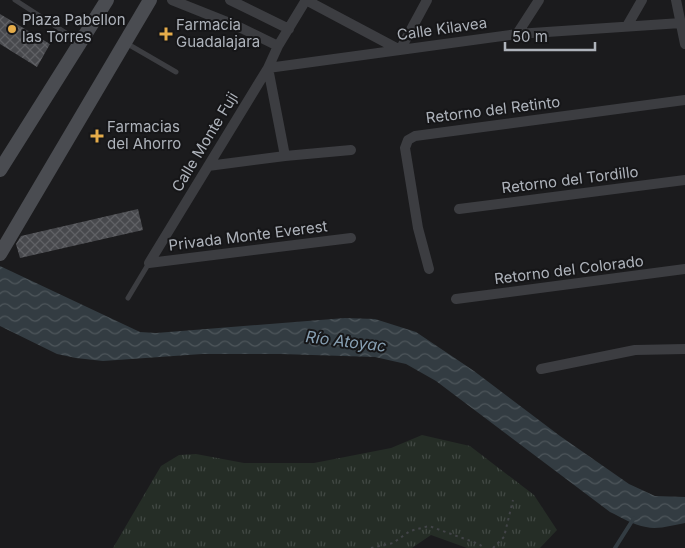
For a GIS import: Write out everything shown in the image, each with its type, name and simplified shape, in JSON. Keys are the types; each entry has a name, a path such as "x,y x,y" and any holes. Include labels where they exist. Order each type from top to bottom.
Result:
{"main road":[{"path":"0,170 107,0"},
{"path":"3,250 150,0"}],"street":[{"path":"172,0 238,26 278,46"},
{"path":"230,0 289,29"},
{"path":"306,0 400,50 427,0"},
{"name":"Calle Monte Fuji","path":"149,263 268,68 278,46 306,0"},
{"path":"517,34 539,0"},
{"path":"627,26 642,0"},
{"path":"676,0 685,44"},
{"name":"Calle Kilavea","path":"268,68 517,34 681,22"},
{"path":"268,68 285,156"},
{"name":"Retorno del Retinto","path":"429,269 418,228 405,148 408,140 415,136 685,100"},
{"path":"208,166 351,150"},
{"name":"Retorno del Tordillo","path":"459,209 685,180"},
{"name":"Privada Monte Everest","path":"149,263 350,238"},
{"name":"Retorno del Colorado","path":"456,299 685,269"},
{"path":"541,369 635,350 685,349"}],"lane":[{"path":"15,0 81,42"},
{"path":"125,42 176,72"},
{"name":"Calle Monte Fuji","path":"128,298 149,263"}],"path":[{"path":"493,548 504,537 513,500"},
{"path":"371,548 393,543 410,531 429,526 479,544 484,548"}],"green space":[{"path":"422,435 470,446 534,495 557,530 540,548 467,548 431,535 412,548 113,548 161,466 179,455 196,454 244,463 314,463 391,448"}],"water":[{"name":"Río Atoyac","path":"0,266 140,332 156,333 345,318 375,319 416,332 474,371 560,436 629,484 655,496 685,497 685,523 651,528 636,525 610,512 436,381 406,364 375,357 281,354 202,354 103,361 57,354 0,326"}],"building":[{"name":"Plaza Pabellon las Torres","path":"0,14 50,44 37,67 0,44"},
{"path":"138,209 143,230 20,258 16,244 21,236"}],"waterway":[{"path":"615,548 634,518"}],"place":[{"name":"Plaza Pabellon las Torres","path":"12,29"},
{"name":"Farmacia Guadalajara","path":"166,34"},
{"name":"Farmacias del Ahorro","path":"97,136"}]}
